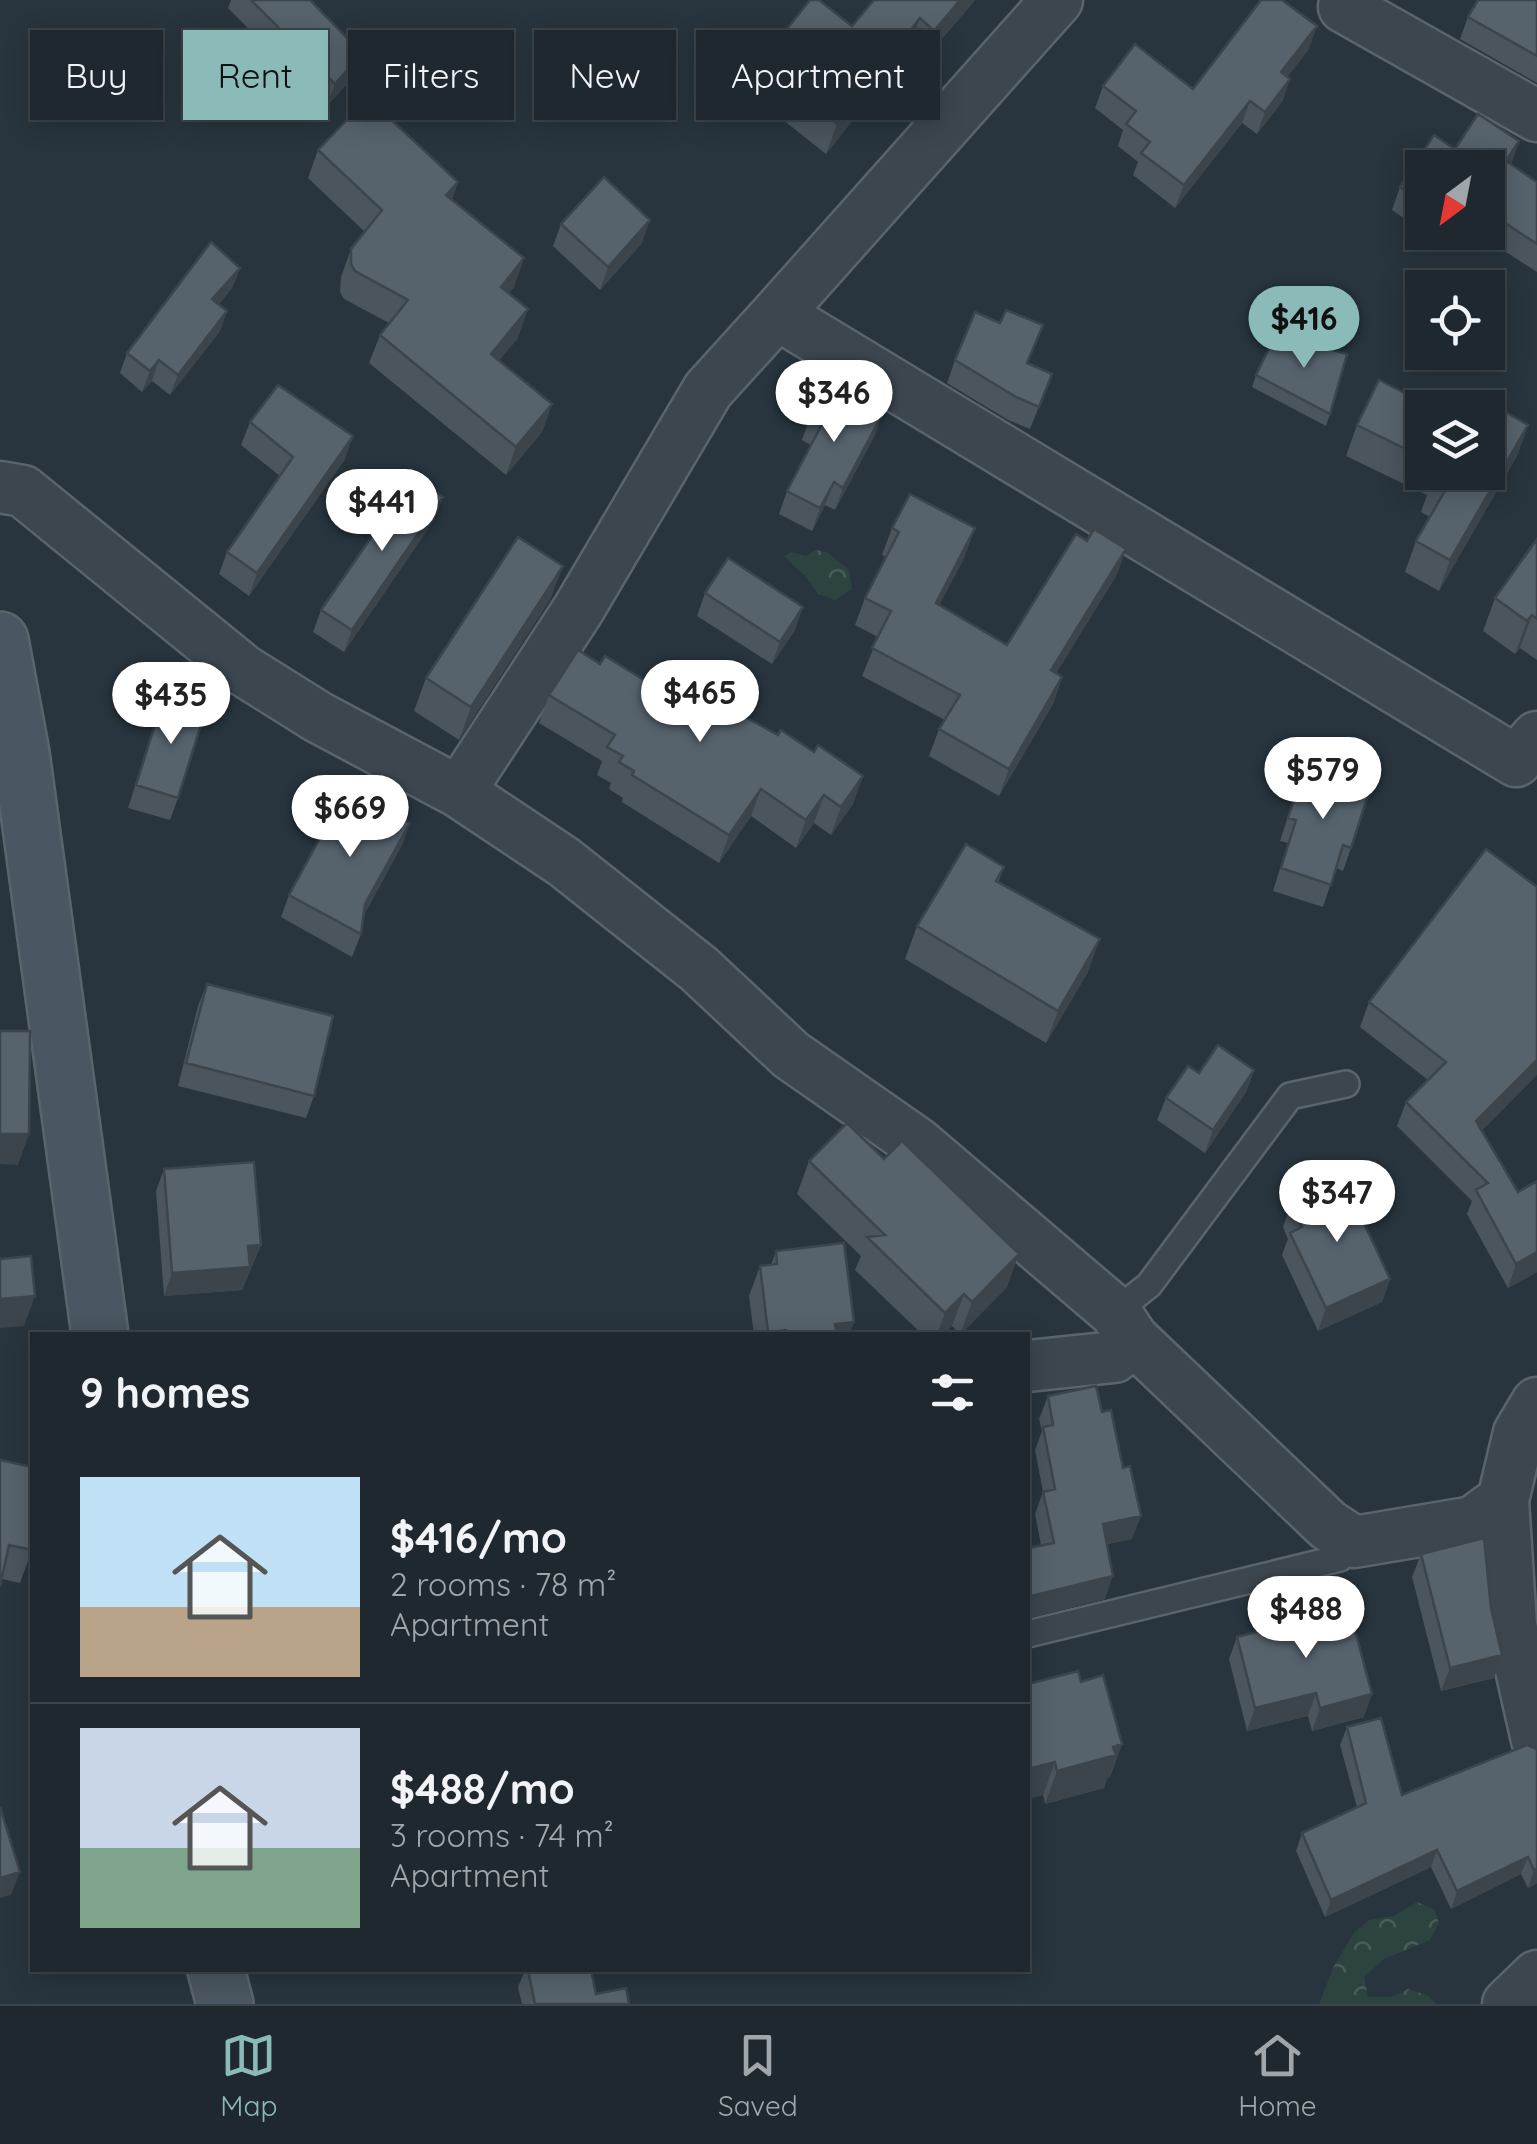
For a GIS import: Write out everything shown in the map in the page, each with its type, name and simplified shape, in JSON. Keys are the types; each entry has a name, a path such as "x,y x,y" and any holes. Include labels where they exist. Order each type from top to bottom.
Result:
{"main road":[{"path":"0,640 10,751 100,1332"},
{"path":"217,1972 225,2004"}],"street":[{"path":"459,792 578,610 708,390 1058,0"},
{"path":"1342,2 1537,116"},
{"path":"776,314 1530,758"},
{"path":"0,487 23,491 242,670 318,717 459,792 564,862 699,969 792,1055 917,1142 1124,1325 1328,1525 1354,1542 1473,1522 1503,1500"},
{"path":"1030,1366 1114,1357 1124,1325"},
{"path":"1537,1403 1519,1433 1503,1500 1510,1625 1537,1740"},
{"path":"1508,2004 1537,1976"}],"lane":[{"path":"1124,1325 1290,1096 1346,1084"},
{"path":"1030,1634 1340,1558 1354,1542"}],"green space":[{"path":"815,550 827,552 849,570 852,589 835,600 818,594 784,556 791,552 806,556"},
{"path":"1417,1902 1434,1909 1439,1923 1430,1940 1384,1959 1364,1977 1368,1997 1393,1997 1408,1989 1429,1996 1436,2004 1319,2004 1334,1966 1354,1933 1369,1920 1394,1916"}],"building":[{"path":"251,0 310,0 348,39 348,69 335,84 328,77 328,30 281,30"},
{"path":"810,0 819,0 852,26 874,0 960,0 935,30 920,18 911,30 786,30"},
{"path":"1261,0 1282,0 1317,26 1281,72 1290,79 1265,112 1250,101 1184,185 1141,153 1150,142 1126,124 1136,111 1103,86 1135,44 1193,89"},
{"path":"1478,0 1537,0 1537,56 1468,17"},
{"path":"1478,114 1519,141 1506,161 1537,182 1537,244 1505,223 1505,150 1424,150 1434,135 1455,149"},
{"path":"348,119 392,120 458,182 446,195 524,258 501,287 528,309 491,354 552,404 516,447 380,335 408,300 355,271 351,249 382,210 318,150"},
{"path":"604,177 650,220 608,267 561,224"},
{"path":"211,242 240,268 212,299 227,311 178,375 159,360 150,371 127,353"},
{"path":"1006,310 1043,325 1027,363 1052,374 1039,407 955,360 975,312 1000,323"},
{"path":"1276,334 1347,354 1330,414 1256,375"},
{"path":"1379,380 1405,393 1405,449 1357,425"},
{"path":"827,384 883,413 843,488 834,482 820,508 787,491 822,424 810,417"},
{"path":"278,385 353,436 257,573 227,552 293,457 250,422"},
{"path":"1505,412 1528,425 1505,465"},
{"path":"413,477 443,497 352,630 321,610"},
{"path":"1445,490 1490,490 1450,560 1416,541"},
{"path":"910,494 975,528 936,603 1007,645 1076,534 1087,541 1094,529 1126,549 1051,670 1062,677 1009,769 939,729 960,695 872,648 891,611 865,598 899,532 892,528"},
{"path":"518,537 563,566 471,707 426,678"},
{"path":"1537,539 1537,619 1532,615 1527,621 1495,598"},
{"path":"728,558 803,607 780,642 705,593"},
{"path":"578,650 600,664 605,656 649,683 658,670 730,713 732,710 778,735 781,730 814,752 818,745 863,776 841,807 824,795 806,820 761,789 729,835 632,775 634,771 619,762 623,756 607,747 615,735 549,695"},
{"path":"164,696 206,709 178,798 136,785"},
{"path":"1305,764 1371,786 1351,848 1343,845 1331,885 1281,868 1296,820 1288,818"},
{"path":"347,788 410,823 365,904 361,934 289,895"},
{"path":"966,844 1004,867 996,881 1100,939 1058,1011 917,926"},
{"path":"1486,849 1537,887 1537,1060 1476,1121 1518,1192 1537,1181 1537,1252 1516,1264 1476,1190 1488,1183 1406,1102 1446,1062 1369,1002"},
{"path":"207,984 333,1016 314,1096 186,1063"},
{"path":"0,1031 30,1031 29,1134 0,1134"},
{"path":"1218,1045 1254,1070 1213,1130 1166,1098 1188,1066 1199,1073"},
{"path":"847,1123 884,1159 902,1141 1019,1254 972,1302 964,1294 945,1313 867,1237 885,1235 809,1161"},
{"path":"254,1162 261,1245 248,1246 250,1267 172,1273 164,1169"},
{"path":"1344,1180 1390,1279 1326,1308 1290,1233 1302,1227 1291,1205"},
{"path":"844,1243 854,1322 835,1324 836,1332 768,1332 760,1266 777,1264 776,1251"},
{"path":"31,1256 35,1296 0,1299 0,1259"},
{"path":"1096,1386 1102,1412 1111,1410 1123,1468 1130,1466 1141,1516 1103,1524 1113,1576 1031,1596 1030,1548 1054,1543 1043,1492 1055,1489 1043,1427 1053,1425 1048,1396"},
{"path":"0,1460 30,1467 30,1550 9,1545 0,1586"},
{"path":"1484,1538 1491,1608 1502,1655 1450,1668 1421,1554"},
{"path":"1349,1608 1372,1694 1320,1708 1316,1693 1255,1708 1237,1637"},
{"path":"1078,1671 1081,1682 1103,1675 1122,1744 1113,1747 1116,1755 1057,1771 1055,1762 1030,1768 1030,1683"},
{"path":"1381,1718 1402,1795 1527,1745 1537,1749 1537,1869 1528,1857 1457,1891 1437,1850 1331,1900 1302,1833 1366,1803 1347,1727"},
{"path":"0,1807 20,1872 0,1878"},
{"path":"528,1972 591,1972 596,1994 626,1988 629,2004 535,2004"}]}
